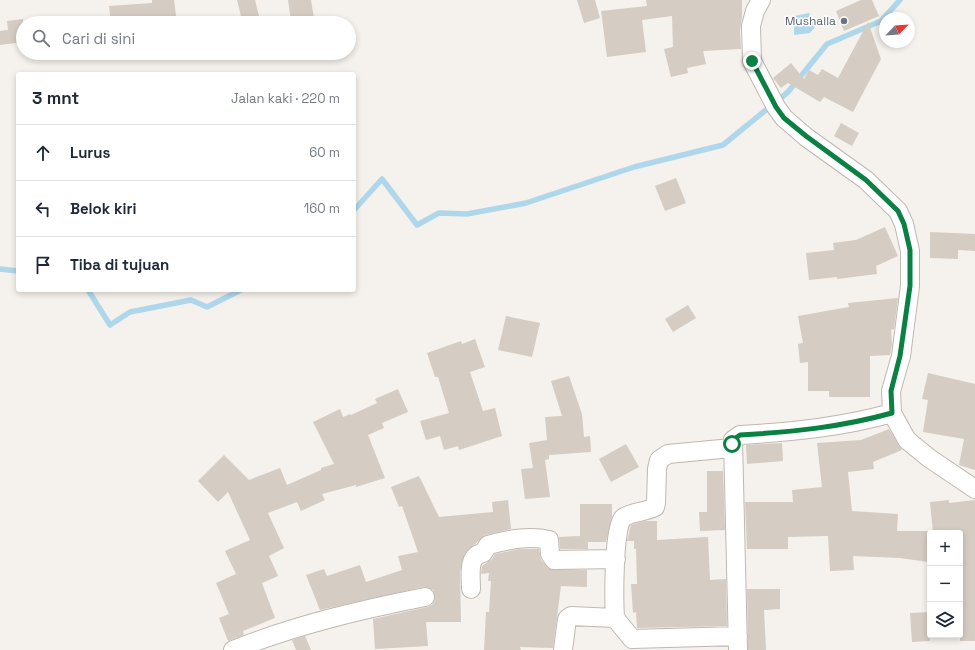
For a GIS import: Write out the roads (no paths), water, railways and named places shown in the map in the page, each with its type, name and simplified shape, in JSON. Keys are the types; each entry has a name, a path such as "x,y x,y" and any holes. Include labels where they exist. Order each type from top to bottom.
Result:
{"street":[{"path":"761,0 755,11 751,26 752,61 776,107 784,118 806,136 866,180 898,211 904,224 910,250 910,286 900,356 891,391 892,413 906,440 929,458 975,489"},
{"path":"732,448 668,454 660,458 657,469 656,503 651,509 625,516 622,520 616,559 616,618 632,639 738,643 733,440 740,435 810,430 866,420 892,413"},
{"path":"471,589 473,558 477,554 483,553 488,545 507,541 523,538 549,540 550,554 554,560 616,559"},
{"path":"233,650 266,637 323,619 425,597"},
{"path":"563,650 569,617 616,618"}],"water":[{"path":"809,13 815,27 810,33 794,35 794,16"}],"waterway":[{"path":"356,208 382,179 417,225 439,213 467,214 526,203 634,167 723,145 788,92 827,44 881,21 900,0"},
{"path":"0,269 16,271"},
{"path":"89,292 110,325 130,312 191,300 207,307 237,292"}],"place":[{"name":"Mushalla","path":"844,21"}]}
